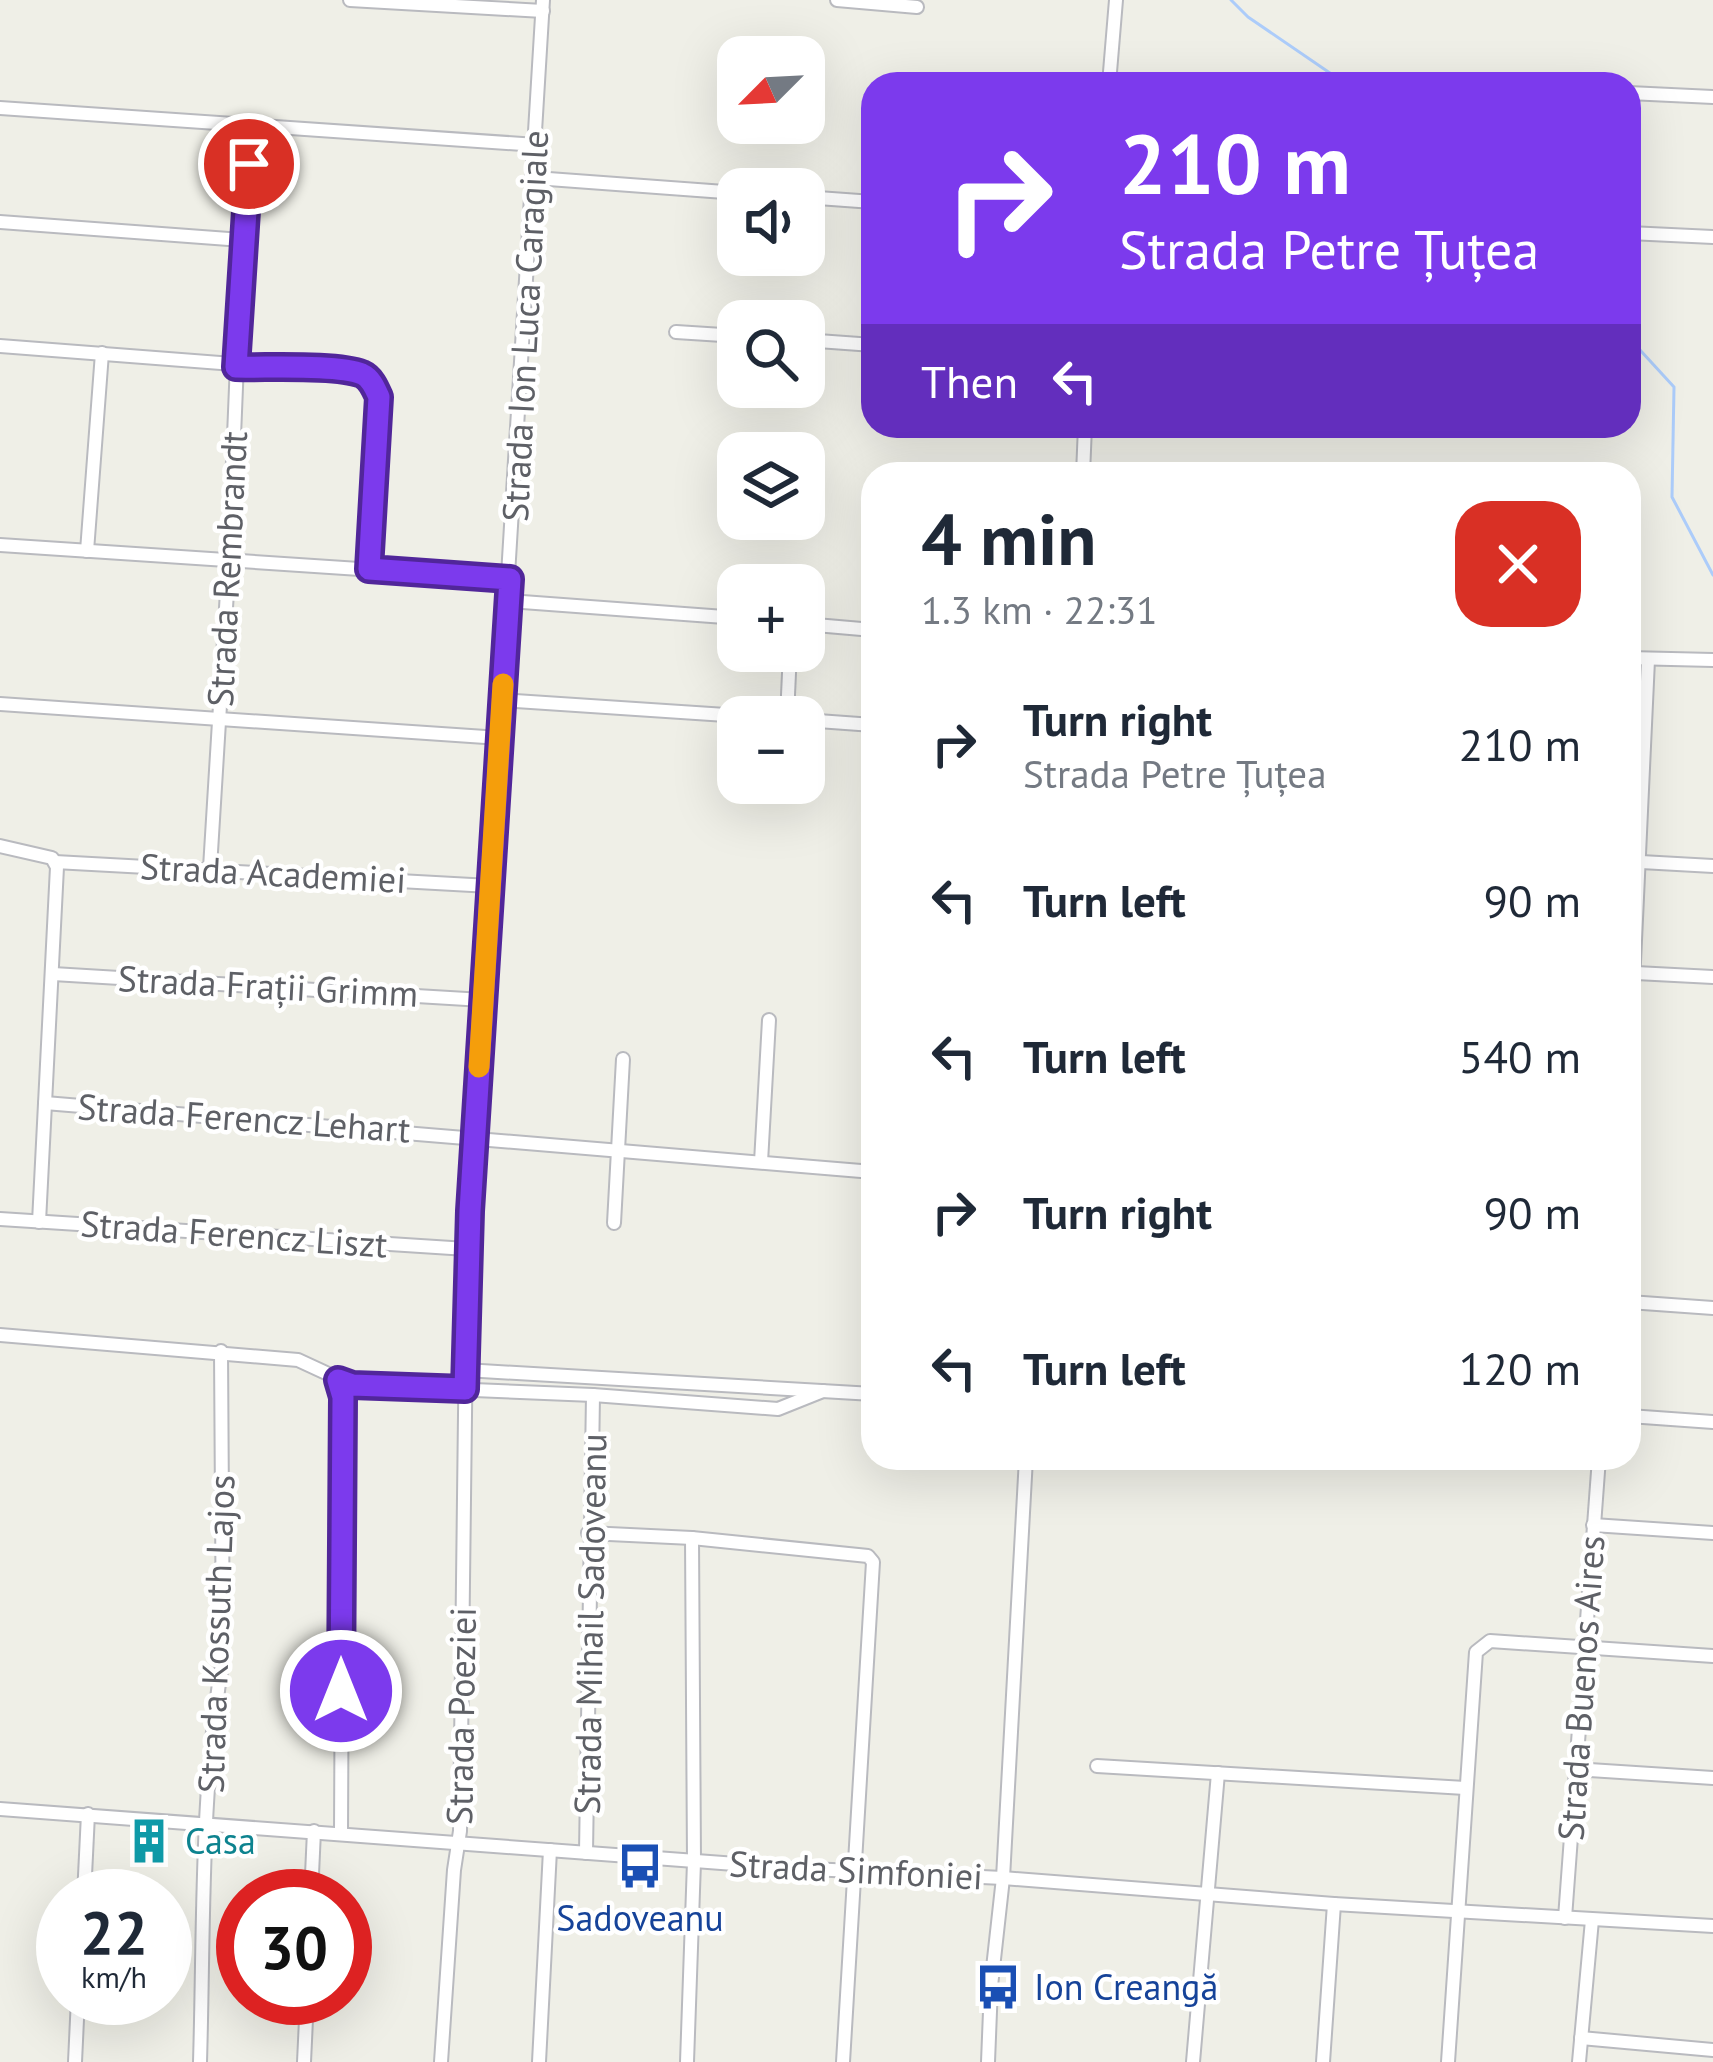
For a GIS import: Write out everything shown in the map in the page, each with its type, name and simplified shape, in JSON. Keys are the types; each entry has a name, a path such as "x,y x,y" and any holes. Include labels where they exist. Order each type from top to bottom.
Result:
{"street":[{"path":"350,0 543,6"},
{"path":"837,0 917,8"},
{"path":"1110,72 1116,0"},
{"name":"Strada Ion Luca Caragiale","path":"465,1370 467,1249 543,6"},
{"path":"1641,94 1713,98"},
{"path":"0,108 537,145"},
{"name":"Strada Rembrandt","path":"209,868 252,126"},
{"path":"535,178 717,191"},
{"path":"825,199 861,201"},
{"path":"0,222 242,240"},
{"path":"1641,233 1713,237"},
{"path":"676,332 717,335"},
{"path":"825,342 861,344"},
{"path":"0,346 362,374 374,384 379,397 369,569"},
{"path":"87,551 102,353"},
{"path":"0,545 510,579"},
{"path":"508,601 717,616"},
{"path":"825,626 861,629"},
{"path":"1641,659 1713,661"},
{"path":"1641,748 1648,660"},
{"path":"502,700 717,714"},
{"path":"0,704 500,738"},
{"path":"825,722 861,724"},
{"name":"Strada Academiei","path":"0,846 56,862 490,886"},
{"path":"39,1222 56,862"},
{"path":"1641,862 1713,866"},
{"path":"1641,973 1713,977"},
{"name":"Strada Frații Grimm","path":"53,974 483,1000"},
{"path":"761,1162 770,1020"},
{"path":"614,1223 622,1059"},
{"name":"Strada Ferencz Lehart","path":"45,1103 861,1171"},
{"name":"Strada Ferencz Liszt","path":"0,1219 467,1249"},
{"path":"1641,1303 1713,1308"},
{"path":"0,1334 298,1360 352,1385 599,1395 778,1409 823,1391"},
{"name":"Strada Kossuth Lajos","path":"200,2062 208,1823 223,1659 221,1351"},
{"path":"465,1370 861,1393"},
{"name":"Strada Poeziei","path":"441,2062 458,1844 465,1370"},
{"name":"Strada Mihail Sadoveanu","path":"586,1853 589,1532 599,1395 606,1378"},
{"path":"338,1380 343,1397 341,1834"},
{"path":"1641,1417 1713,1422"},
{"path":"988,2062 1025,1470"},
{"name":"Strada Buenos Aires","path":"1565,1918 1598,1470"},
{"path":"1593,1525 1713,1533"},
{"path":"589,1532 868,1556 873,1562 843,2062"},
{"path":"687,2062 694,1862 692,1538"},
{"path":"1448,2062 1473,1661 1480,1645 1490,1641 1713,1656"},
{"path":"1097,1766 1466,1788"},
{"path":"1574,1769 1713,1778"},
{"path":"1192,2062 1218,1773"},
{"name":"Strada Simfoniei","path":"0,1809 694,1862 1713,1926"},
{"path":"85,1869 88,1814"},
{"path":"312,1869 314,1832"},
{"path":"539,2062 550,1850"},
{"path":"1323,2062 1334,1904"},
{"path":"1579,2062 1592,1920"},
{"path":"75,2062 77,2025"},
{"path":"304,2062 306,2025"},
{"path":"1581,2038 1713,2050"}],"waterway":[{"path":"1231,0 1328,72"},
{"path":"1641,351 1674,387 1672,497 1713,575"}],"slow traffic":[{"path":"479,1067 503,684"}],"place":[{"name":"Casa","path":"149,1841"},
{"name":"Sadoveanu","path":"640,1866"},
{"name":"Ion Creangă","path":"998,1987"}],"route":[{"path":"249,164 236,367 332,370 362,374 374,384 379,397 369,569 510,579 467,1249 465,1389 352,1385 338,1380 343,1397 341,1691"}]}
